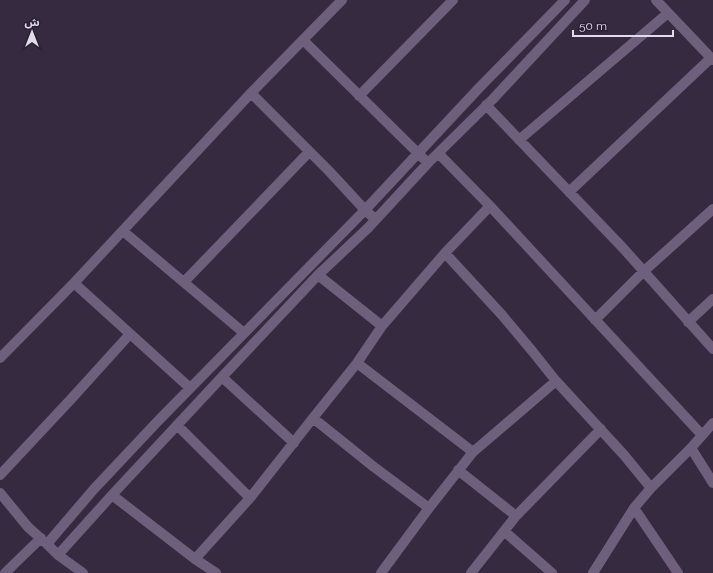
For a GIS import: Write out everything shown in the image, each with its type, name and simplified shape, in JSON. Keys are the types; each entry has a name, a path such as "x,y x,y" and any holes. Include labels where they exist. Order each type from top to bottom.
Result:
{"street":[{"path":"0,358 74,283 251,93 342,0"},
{"path":"359,96 453,0"},
{"path":"5,573 44,541 190,388 365,210 479,88 565,0"},
{"path":"58,555 112,495 318,275 486,105 585,0"},
{"path":"569,192 712,59 656,0"},
{"path":"519,140 668,13"},
{"path":"303,40 417,154 428,163"},
{"path":"251,93 375,219"},
{"path":"486,105 623,248 713,349"},
{"path":"184,282 309,152"},
{"path":"438,153 490,206 702,435"},
{"path":"196,559 250,498 294,443 357,363 382,326 445,253 490,206"},
{"path":"595,320 643,272 713,210"},
{"path":"123,231 244,333"},
{"path":"445,253 502,316 556,381 624,455 651,488"},
{"path":"318,275 382,326"},
{"path":"74,283 190,388"},
{"path":"688,322 713,299"},
{"path":"0,474 130,334"},
{"path":"357,363 473,452"},
{"path":"222,377 294,443"},
{"path":"381,573 473,452 556,381"},
{"path":"313,418 374,467 429,508"},
{"path":"593,573 634,508 713,423"},
{"path":"178,426 250,498"},
{"path":"471,573 516,516 601,429"},
{"path":"691,448 713,483"},
{"path":"458,470 516,516"},
{"path":"0,493 28,527 58,555 83,573"},
{"path":"112,495 216,573"},
{"path":"634,508 678,573"},
{"path":"504,531 552,573"}]}
